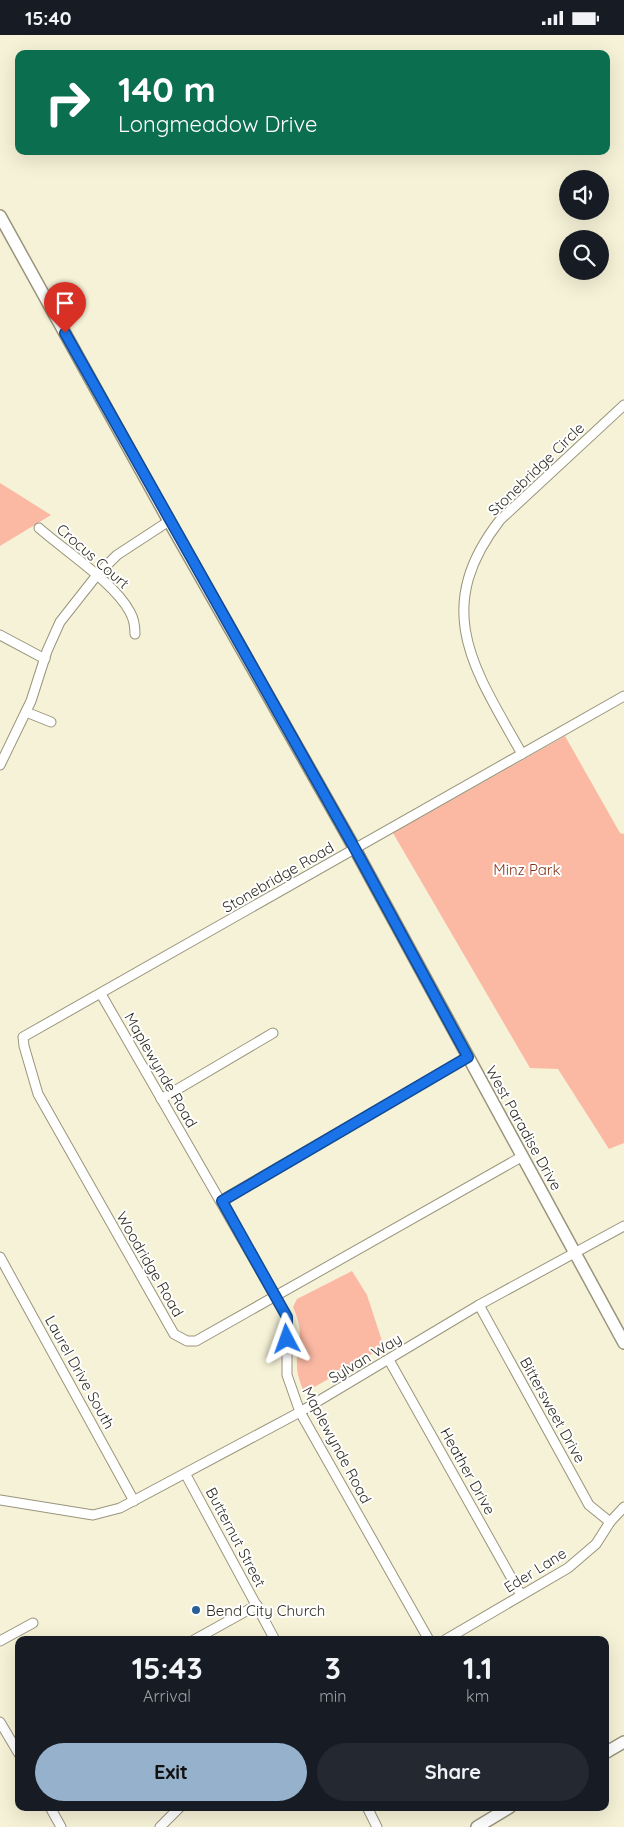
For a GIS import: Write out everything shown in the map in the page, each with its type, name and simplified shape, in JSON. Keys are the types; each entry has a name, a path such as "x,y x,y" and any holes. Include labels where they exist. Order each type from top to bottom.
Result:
{"street":[{"name":"West Paradise Drive","path":"0,216 169,521 355,849 624,1343"},
{"name":"Stonebridge Circle","path":"522,754 471,659 465,635 464,613 470,576 475,559 486,538 500,520 624,405"},
{"path":"0,765 26,712 44,659 60,623 97,575 118,555 169,521"},
{"name":"Crocus Court","path":"39,528 97,575 122,600 130,612 135,634"},
{"path":"0,635 44,659"},
{"name":"Stonebridge Road","path":"23,1037 624,696"},
{"path":"26,712 51,722"},
{"name":"Maplewynde Road","path":"101,994 222,1201 287,1317 286,1375 300,1412 427,1636"},
{"path":"161,1099 274,1033"},
{"name":"Woodridge Road","path":"23,1037 38,1095 174,1334 187,1341 196,1341 523,1156"},
{"path":"222,1201 468,1057"},
{"name":"Sylvan Way","path":"0,1500 93,1515 120,1508 186,1475 300,1412 479,1305 624,1226"},
{"name":"Laurel Drive South","path":"0,1257 134,1501"},
{"name":"Bittersweet Drive","path":"479,1305 589,1505 610,1522"},
{"name":"Heather Drive","path":"389,1360 522,1595"},
{"name":"Butternut Street","path":"186,1475 273,1636"},
{"name":"Eder Lane","path":"452,1636 579,1559 596,1544 610,1522 624,1507"},
{"path":"201,1636 256,1605"},
{"path":"0,1641 32,1623"},
{"path":"0,1722 15,1747"},
{"path":"609,1751 624,1742"},
{"path":"52,1811 61,1827"},
{"path":"160,1827 176,1811"},
{"path":"369,1811 377,1827"},
{"path":"477,1827 503,1811"}],"green space":[{"path":"0,483 51,515 0,546"},
{"name":"Minz Park","path":"565,736 620,833 624,834 624,1143 609,1149 558,1069 530,1068 393,833"},
{"path":"352,1271 367,1295 384,1347 304,1393 297,1369 300,1331 293,1307 297,1299"}],"place":[{"name":"Bend City Church","path":"196,1610"}],"route":[{"path":"65,333 355,849 468,1057 222,1201 287,1317 287,1339"}]}
